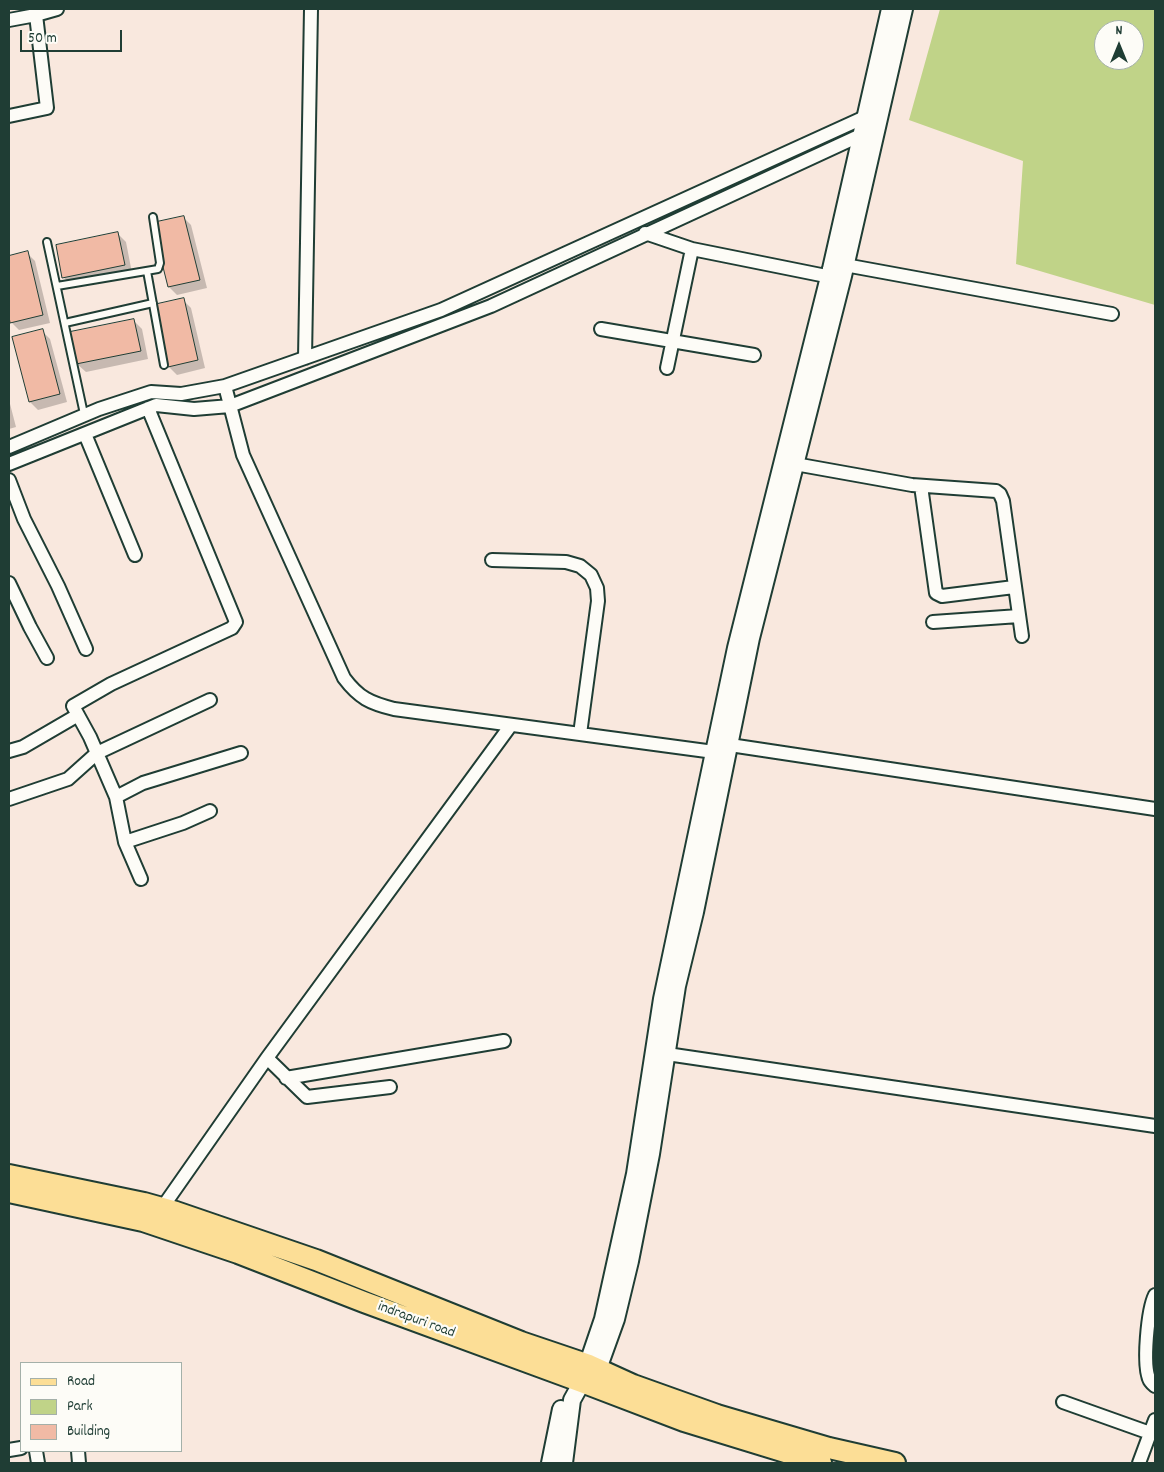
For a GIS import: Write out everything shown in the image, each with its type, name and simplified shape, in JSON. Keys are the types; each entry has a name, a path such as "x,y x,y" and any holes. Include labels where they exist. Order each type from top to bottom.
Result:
{"main road":[{"name":"indrapuri road","path":"9,1175 144,1203 316,1260 522,1342 684,1421 821,1463"},
{"name":"indrapuri road","path":"9,1192 143,1221 221,1247 364,1302 585,1374"},
{"path":"585,1374 632,1385 717,1415 828,1448 895,1463"}],"street":[{"path":"9,20 57,9"},
{"path":"305,358 311,9"},
{"path":"564,1463 572,1400 616,1319 630,1261 651,1154 677,986 695,912 752,638 763,566 839,274 861,136 890,9"},
{"path":"550,1463 564,1397 585,1374 603,1319 635,1174 662,999 736,648 795,464 904,9"},
{"path":"9,116 47,108 36,15"},
{"path":"9,448 84,414 151,392 181,394 225,386 457,303 623,225 865,116"},
{"path":"9,464 156,405 194,409 230,406 475,313 861,136"},
{"path":"623,225 692,249 839,274 1112,314"},
{"path":"667,368 692,249"},
{"path":"601,329 754,355"},
{"path":"225,386 243,455 344,678 353,691 365,700 394,709 714,752"},
{"path":"141,879 125,842 116,797 73,706 111,684 232,628 236,622 148,408"},
{"path":"86,434 135,555"},
{"path":"795,464 921,486 996,492 1000,494 1003,501 1022,636"},
{"path":"9,480 24,519 58,586 86,649"},
{"path":"921,486 936,593 942,596 1014,587"},
{"path":"492,560 566,562 580,566 591,574 597,588 598,602 580,734"},
{"path":"9,583 30,627 48,658"},
{"path":"933,622 1019,616"},
{"path":"9,799 68,779 97,754 210,700"},
{"path":"9,751 23,747 78,715"},
{"path":"162,1208 267,1058 511,725"},
{"path":"730,745 1155,809"},
{"path":"116,797 143,783 241,753"},
{"path":"125,842 182,823 210,811"},
{"path":"286,1078 504,1041"},
{"path":"666,1054 1155,1126"},
{"path":"267,1058 306,1097 390,1087"},
{"path":"1155,1295 1148,1321 1147,1348 1147,1367 1150,1381 1155,1386"},
{"path":"1063,1402 1150,1433"},
{"path":"1139,1463 1155,1420"}],"lane":[{"path":"57,286 147,272 160,266 153,217"},
{"path":"47,242 84,414"},
{"path":"147,272 164,365"},
{"path":"65,323 153,303"}],"green space":[{"path":"940,9 1155,9 1155,305 1016,264 1023,161 909,120"}],"building":[{"path":"184,216 200,280 168,287 152,223"},
{"path":"118,232 125,265 62,278 56,245"},
{"path":"28,251 43,315 10,323 9,256"},
{"path":"184,298 198,360 168,367 153,305"},
{"path":"134,319 141,351 76,364 70,332"},
{"path":"43,329 60,394 29,402 12,337"}]}
